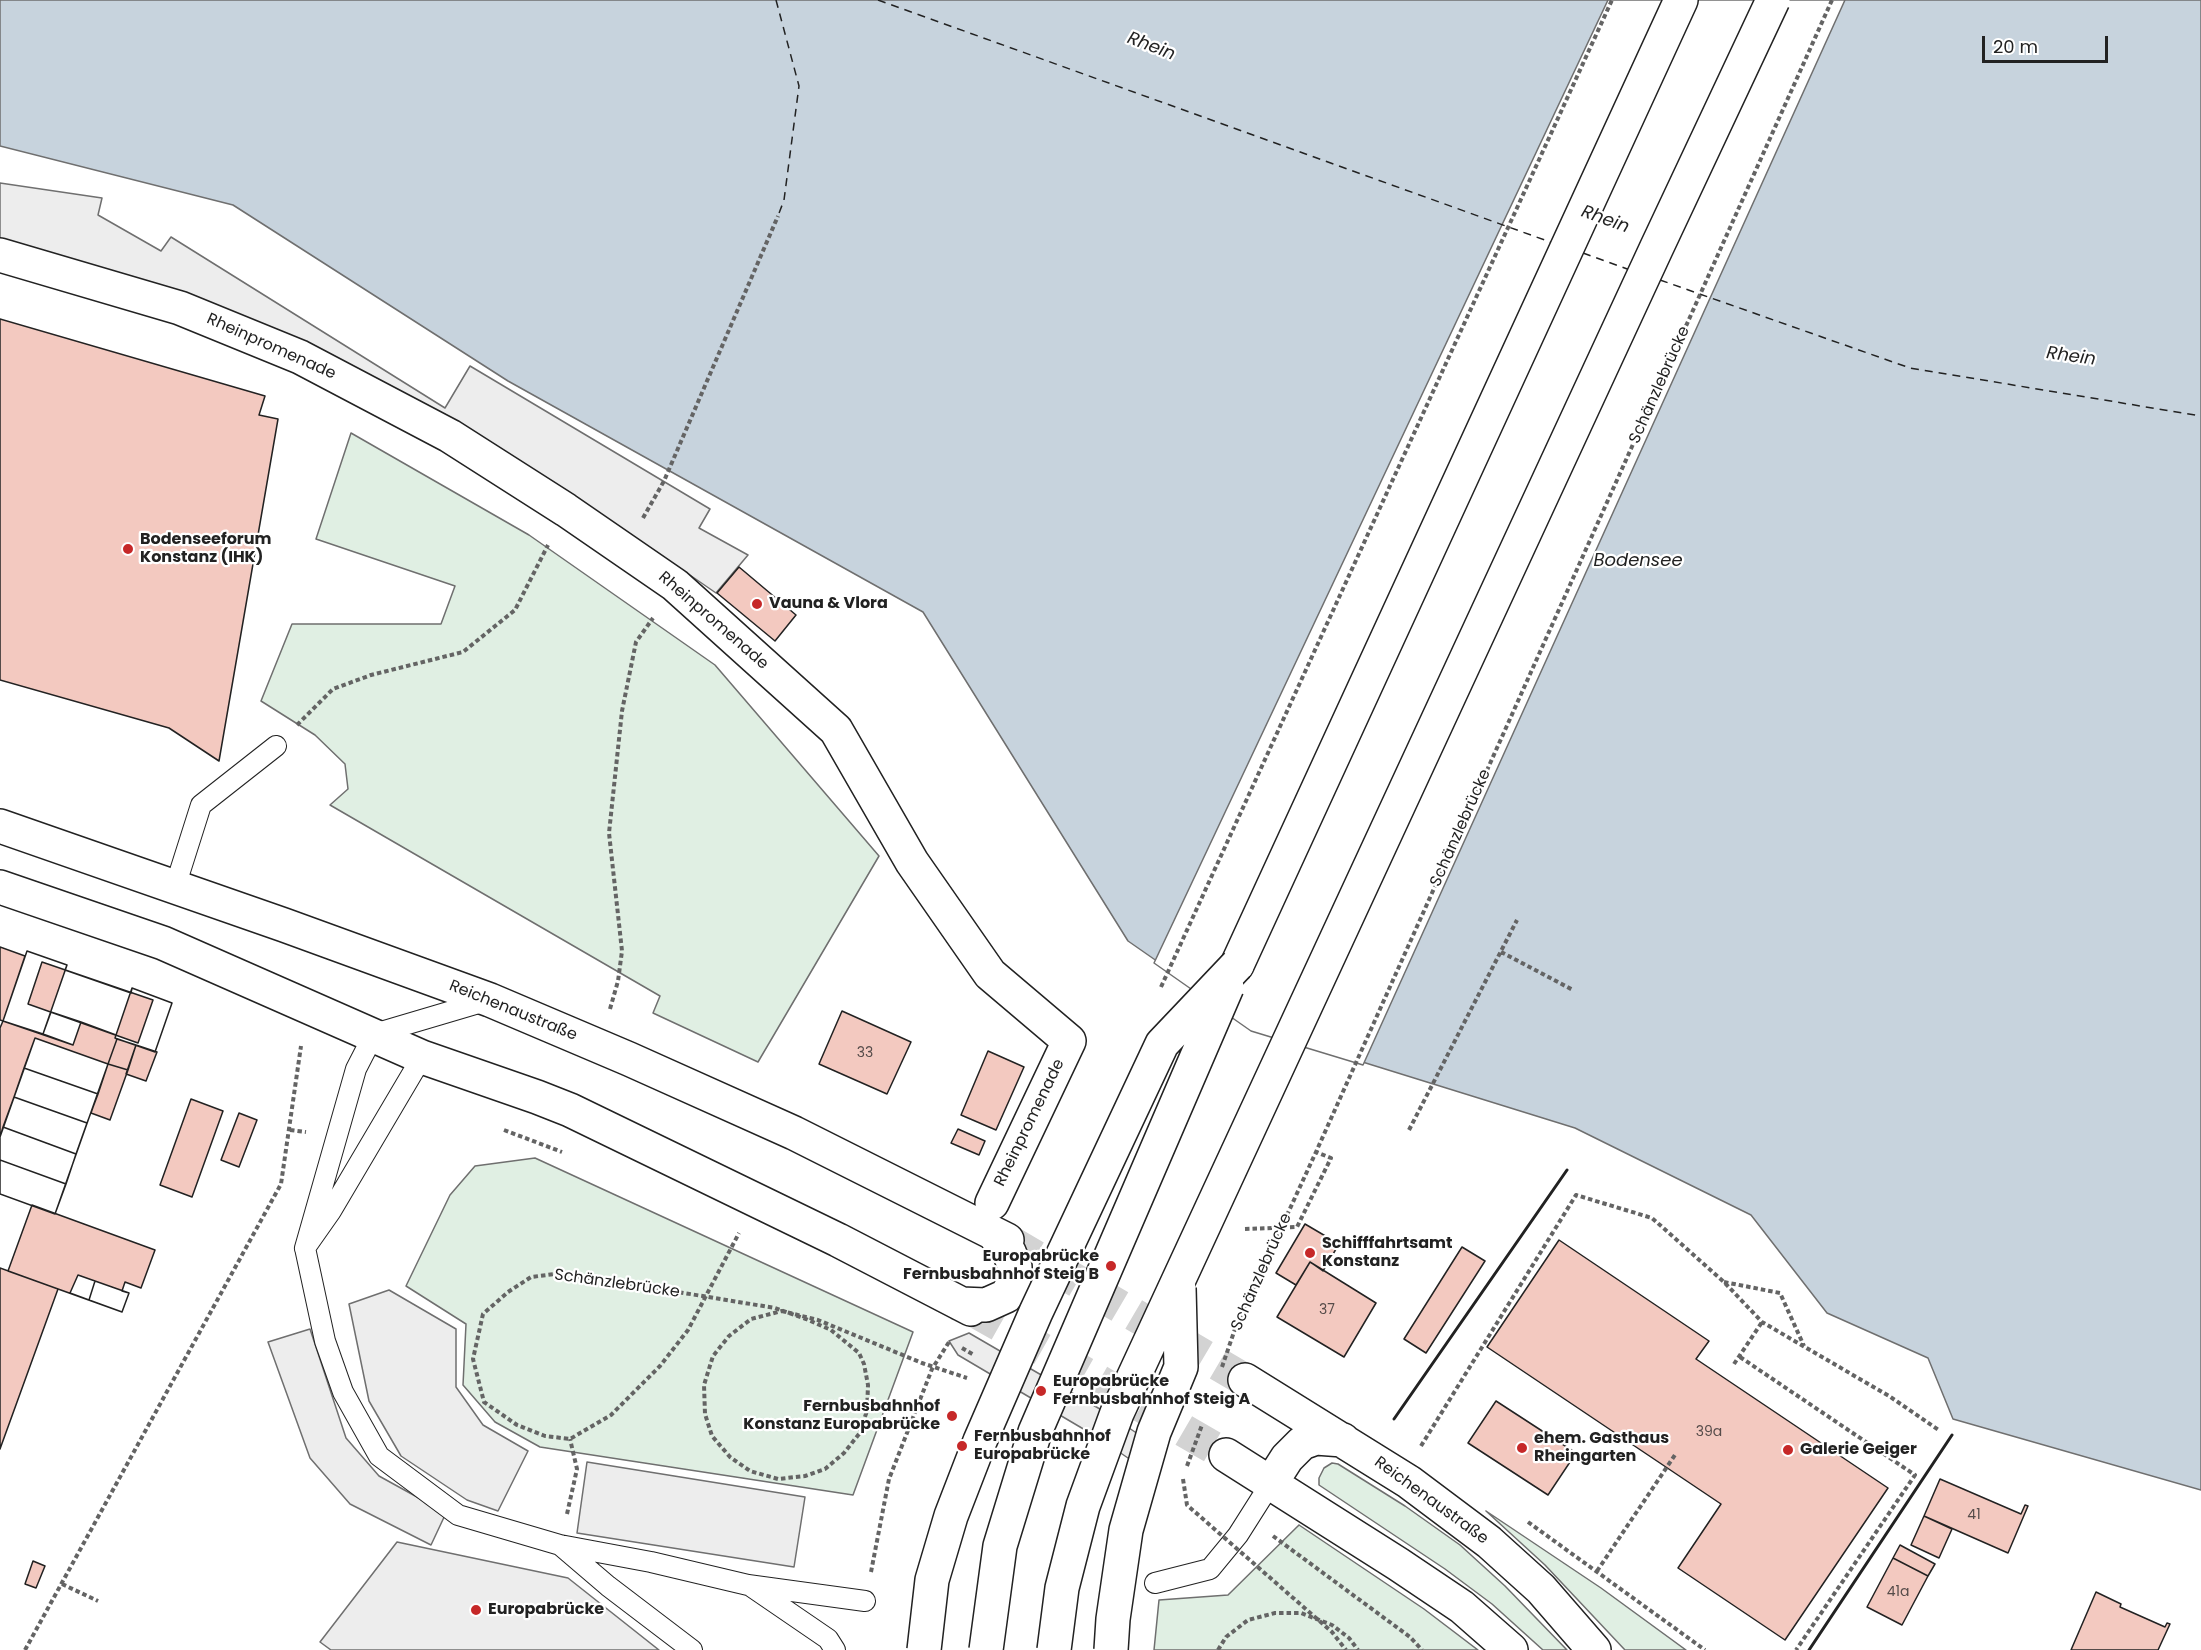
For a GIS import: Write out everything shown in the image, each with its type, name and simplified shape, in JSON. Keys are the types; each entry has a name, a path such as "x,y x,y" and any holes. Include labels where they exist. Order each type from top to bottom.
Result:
{"main road":[{"path":"986,1650 1000,1546 1035,1432 1237,965 1681,0"},
{"path":"1054,1650 1062,1588 1083,1506 1117,1413 1773,0"},
{"name":"Rheinpromenade","path":"0,255 180,308 300,357 450,436 566,510 675,585 836,730 912,862 990,974 1069,1041 997,1225"},
{"name":"Reichenaustraße","path":"0,826 490,1000 629,1059 997,1225"},
{"path":"0,887 163,943 422,1057 537,1097 615,1131 838,1240 966,1307 987,1305 1006,1296 1014,1283 1016,1267 997,1225"},
{"path":"924,1650 932,1580 951,1516 980,1441 1036,1312 1162,1044 1237,965"},
{"path":"1111,1650 1113,1619 1126,1530 1154,1432 1181,1367 1179,1280"},
{"name":"Reichenaustraße","path":"1233,1375 1409,1482 1489,1542 1541,1589 1594,1650"},
{"path":"1271,1483 1287,1458 1302,1443 1316,1438 1342,1440"},
{"path":"1226,1455 1462,1607 1511,1650"}],"lane":[{"path":"175,887 201,806 276,746"},
{"path":"490,1000 374,1034 356,1069 304,1248 325,1341 340,1382 379,1456 458,1515 561,1545 651,1562 748,1585 865,1601"},
{"path":"304,1248 331,1211 422,1057"},
{"path":"1155,1583 1210,1569 1249,1518 1271,1483"},
{"path":"561,1545 608,1586 692,1650"},
{"path":"748,1585 828,1639 835,1650"}],"path":[{"path":"1156,996 1612,0"},
{"name":"Schänzlebrücke","path":"1233,1375 1236,1326 1832,0"},
{"path":"664,482 778,216"},
{"path":"276,746 333,689 371,675 463,652 515,609 566,510"},
{"path":"608,1014 618,981 622,951 609,833 622,711 636,642 675,585"},
{"path":"1409,1130 1517,920"},
{"path":"1502,952 1574,990"},
{"path":"25,1650 281,1184 301,1043"},
{"path":"1418,1452 1576,1195 1652,1218 1724,1282 1762,1322 1889,1396 1940,1431"},
{"path":"561,1545 577,1469 570,1439 611,1415 660,1366 688,1330 739,1233"},
{"name":"Schänzlebrücke","path":"570,1439 545,1436 518,1425 484,1402 473,1359 483,1314 508,1292 531,1277 555,1274 605,1280 775,1308 785,1311 796,1315 831,1330 859,1353 864,1364 868,1385 867,1411 859,1434 844,1453 825,1469 805,1476 778,1479 750,1471 730,1457 712,1436 705,1414 704,1385 713,1356 729,1336 752,1319 782,1311 791,1313 800,1316 818,1320 947,1372 975,1378"},
{"path":"1724,1282 1780,1293 1804,1346"},
{"path":"1734,1364 1762,1322"},
{"path":"865,1601 889,1479 932,1368 949,1341"},
{"path":"1740,1357 1915,1475 1796,1650"},
{"path":"1205,1415 1182,1481 1187,1505 1332,1632 1346,1650"},
{"path":"1597,1571 1675,1455"},
{"path":"1249,1518 1410,1637 1422,1650"},
{"path":"62,1584 98,1601"},
{"path":"1218,1650 1226,1637 1248,1620 1275,1613 1301,1613 1332,1625 1349,1638 1358,1650"}],"green space":[{"path":"351,433 529,535 715,665 879,856 758,1062 653,1013 660,996 330,805 348,789 345,764 315,735 261,701 292,624 441,624 455,586 316,539"},
{"path":"535,1158 913,1332 853,1495 540,1447 495,1422 463,1385 466,1324 406,1286 450,1195 475,1166"},
{"path":"1332,1463 1338,1464 1405,1506 1460,1545 1505,1586 1567,1650 1543,1650 1492,1604 1445,1569 1319,1485 1319,1478 1324,1468"},
{"path":"1486,1511 1601,1588 1686,1650 1625,1650 1545,1565"},
{"path":"1299,1525 1424,1609 1478,1650 1154,1650 1159,1600 1228,1595"}],"shaded area":[{"path":"0,183 102,198 98,215 161,251 171,237 445,408 470,366 710,509 699,528 748,555 716,593 620,527 473,435 0,243"},
{"path":"389,1290 456,1329 456,1387 483,1425 528,1451 498,1511 467,1500 401,1456 369,1401 349,1304"},
{"path":"310,1329 346,1438 379,1476 446,1513 431,1545 350,1504 310,1458 268,1342"},
{"path":"969,1333 1105,1412 1147,1440 1156,1477 1097,1437 958,1355 949,1341"},
{"path":"587,1462 805,1497 794,1567 577,1533"},
{"name":"Europabrücke","path":"397,1542 568,1578 659,1650 331,1650 320,1642"}],"water":[{"name":"Bodensee","path":"0,0 2201,0 2201,1490 1953,1419 1928,1358 1827,1313 1751,1215 1575,1128 1253,1028 1128,941 923,612 508,381 233,205 0,146"}],"pier":[{"path":"1608,0 1845,0 1363,1065 1251,1031 1154,963"}],"building":[{"name":"Bodenseeforum Konstanz (IHK)","path":"0,319 265,396 259,415 278,419 219,761 169,728 0,680"},
{"name":"Vauna & Vlora","path":"739,567 796,615 775,641 717,593"},
{"path":"0,947 25,956 3,1021 0,1020"},
{"path":"27,951 67,965 65,970 131,993 132,988 172,1003 155,1052 115,1038 116,1035 81,1022 73,1045 3,1021"},
{"path":"27,951 67,965 43,1034 3,1021"},
{"path":"42,962 153,1000 138,1043 28,1004"},
{"path":"132,988 172,1003 155,1052 115,1038"},
{"path":"842,1011 911,1042 887,1094 819,1064"},
{"path":"51,1012 81,1022 73,1045 43,1034"},
{"path":"3,1021 73,1045 81,1022 116,1035 117,1039 108,1064 35,1038 0,1137 0,1028"},
{"path":"35,1038 108,1064 55,1214 0,1194 0,1137"},
{"path":"35,1038 108,1064 98,1094 24,1068"},
{"path":"117,1039 136,1045 128,1070 108,1064"},
{"path":"136,1045 157,1052 146,1081 126,1074"},
{"path":"988,1051 1024,1067 996,1130 961,1115"},
{"path":"108,1064 128,1070 110,1120 91,1113"},
{"path":"24,1068 98,1094 87,1123 14,1097"},
{"path":"14,1097 87,1123 76,1154 3,1127"},
{"path":"191,1099 223,1111 192,1197 160,1185"},
{"path":"239,1113 257,1120 239,1167 221,1160"},
{"path":"3,1127 76,1154 66,1184 0,1160 0,1137"},
{"path":"958,1129 985,1141 979,1155 951,1143"},
{"path":"0,1160 66,1184 55,1214 0,1194"},
{"path":"32,1205 155,1250 141,1288 125,1282 122,1291 129,1293 122,1312 8,1271"},
{"name":"Schifffahrtsamt Konstanz","path":"1305,1224 1339,1244 1323,1271 1310,1262 1296,1285 1276,1273"},
{"path":"1559,1240 1709,1341 1696,1359 1888,1488 1785,1640 1678,1568 1721,1504 1487,1347"},
{"path":"1462,1247 1485,1261 1426,1353 1404,1339"},
{"name":"Schifffahrtsamt Konstanz","path":"1310,1262 1376,1303 1344,1357 1277,1317"},
{"path":"0,1268 58,1289 0,1449"},
{"path":"78,1275 95,1281 89,1300 70,1293"},
{"path":"95,1281 129,1293 122,1312 89,1300"},
{"name":"ehem. Gasthaus Rheingarten","path":"1496,1401 1576,1453 1548,1495 1468,1443"},
{"path":"1940,1479 2021,1514 2025,1505 2028,1506 2008,1553 1924,1516"},
{"path":"1924,1516 1952,1529 1939,1558 1911,1545"},
{"path":"1900,1545 1935,1564 1928,1576 1893,1558"},
{"path":"1893,1558 1928,1576 1902,1625 1867,1607"},
{"path":"33,1561 45,1566 36,1588 25,1584"},
{"path":"2096,1592 2121,1604 2120,1607 2165,1627 2167,1623 2170,1624 2158,1650 2071,1650"}],"ferry route":[{"path":"776,0 799,86 784,200 778,216"},
{"path":"878,0 1553,243"},
{"path":"1583,253 1630,270"},
{"path":"1660,280 1910,368 2201,416"}],"tunnel":[{"path":"1007,1240 1245,1380"},
{"path":"971,1309 1226,1455"}],"wall":[{"path":"1394,1419 1567,1170"},
{"path":"1809,1650 1952,1435"}],"place":[{"name":"Bodenseeforum Konstanz (IHK)","path":"128,549"},
{"name":"Vauna & Vlora","path":"757,604"},
{"name":"Schifffahrtsamt Konstanz","path":"1310,1253"},
{"name":"Europabrücke Fernbusbahnhof Steig B","path":"1111,1266"},
{"name":"Europabrücke Fernbusbahnhof Steig A","path":"1041,1391"},
{"name":"Fernbusbahnhof Konstanz Europabrücke","path":"952,1416"},
{"name":"Fernbusbahnhof Europabrücke","path":"962,1446"},
{"name":"ehem. Gasthaus Rheingarten","path":"1522,1448"},
{"name":"Galerie Geiger","path":"1788,1450"},
{"name":"Europabrücke","path":"476,1610"}],"water label":[{"name":"Rhein","path":"1151,47"},
{"name":"Rhein","path":"1605,220"},
{"name":"Rhein","path":"2071,357"}]}
